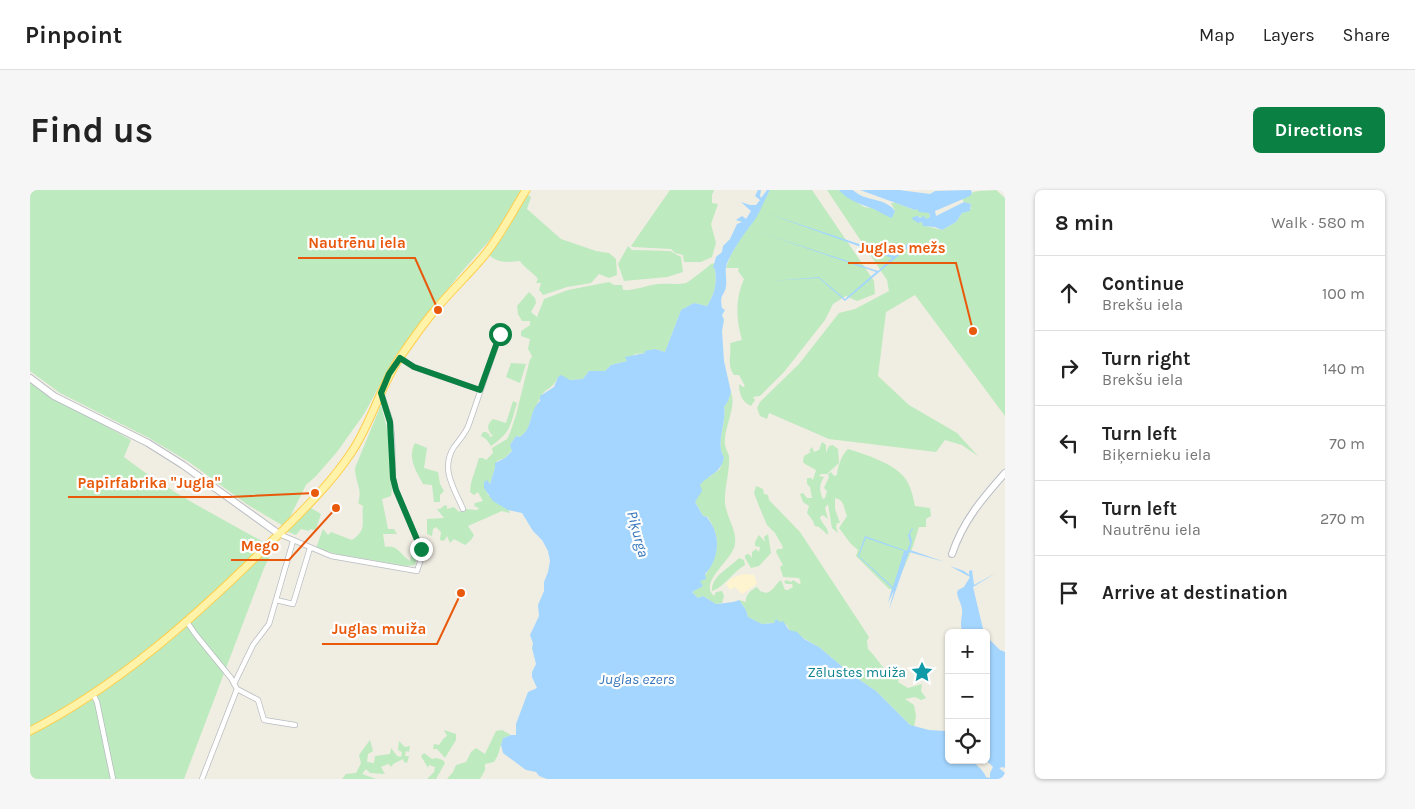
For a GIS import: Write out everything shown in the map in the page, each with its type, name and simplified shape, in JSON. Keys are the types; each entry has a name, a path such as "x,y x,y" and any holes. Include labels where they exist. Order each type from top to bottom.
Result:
{"main road":[{"path":"30,732 72,708 126,672 187,622 279,534 333,478 365,430 389,374 434,311 484,255 526,190"},
{"path":"30,378 54,396 148,443 183,465 279,534"},
{"path":"952,554 972,511 1005,473"}],"street":[{"path":"463,509 447,466 451,454 467,430 500,334 498,326"},
{"path":"400,358 414,367 480,390"},
{"path":"279,534 310,548 339,557 417,571 421,559 421,549 396,490 393,478 390,422 381,393"},
{"path":"202,779 253,645 266,629 293,541"},
{"path":"276,600 292,604 310,548"},
{"path":"187,622 236,686 258,700 264,720 295,725"},
{"path":"93,694 97,702 113,779"}],"green space":[{"path":"30,190 524,190 501,227 459,275 396,355 364,414 337,452 306,485 285,527 248,505 189,462 149,438 60,393 30,371"},
{"path":"670,190 714,190 712,203 718,204 711,224 716,243 712,257 701,262 684,262 683,255 675,253 671,249 631,246"},
{"path":"770,190 812,190 874,281 875,294 857,301 846,296 833,304 825,320 784,372 760,396 753,397 755,400 751,406 742,397 739,384 743,387 745,386 739,375 734,375 730,367 730,343 742,340 737,309 744,279 738,271 739,268 726,268 743,233 751,225"},
{"path":"827,190 839,190 864,207 895,211 891,203 896,203 929,213 930,218 926,220 918,216 919,223 922,222 926,226 942,230 956,222 962,213 971,209 971,204 964,202 962,198 976,191 996,190 1005,198 1005,416 915,295 886,312 878,376 909,405 957,433 978,456 962,445 945,440 936,452 829,439 769,413 767,419 760,416 757,408 760,402 799,364 839,313 855,309 889,291 887,280"},
{"path":"527,194 531,197 527,209 561,239 596,251 609,253 616,259 617,275 609,278 599,274 591,283 567,287 543,295 539,290 541,283 536,283 538,279 520,261 500,261 489,255"},
{"path":"628,246 632,250 670,251 681,257 683,272 667,277 624,281 618,264"},
{"path":"715,263 713,268 715,269 716,279 714,293 710,301 707,306 694,303 681,310 665,352 655,349 646,353 635,354 627,361 611,365 605,371 589,371 583,379 570,380 558,377 554,384 544,392 526,431 520,437 516,436 510,445 512,450 505,458 497,461 492,479 486,489 488,495 507,507 510,513 502,511 468,526 474,535 465,545 454,539 450,543 447,536 444,541 440,540 441,532 436,527 433,529 432,536 427,534 427,519 444,518 437,509 445,505 447,509 454,507 459,512 463,510 465,513 465,509 477,510 479,508 474,506 475,503 483,501 478,492 474,495 470,492 479,458 486,460 493,453 492,448 507,439 516,415 532,356 528,349 530,339 521,336 521,331 530,325 530,321 522,321 518,314 517,306 529,292 535,298 536,303 531,312 537,317 544,299 568,290 609,282 614,285 622,285 623,290 658,284 686,283"},
{"path":"511,363 526,364 520,383 506,377"},
{"path":"30,382 49,395 131,440 124,457 142,470 197,505 274,548 264,568 184,779 30,779"},
{"path":"731,392 732,405 725,438 729,462 725,503 735,544 729,557 710,584 710,590 714,596 716,592 722,591 724,596 722,603 716,604 703,596 698,598 692,592 702,586 700,581 712,565 717,545 713,526 708,517 703,516 695,502 700,485 704,479 720,469 724,457 721,439 724,407"},
{"path":"513,401 517,403 509,428 503,437 491,446 481,436 483,432 486,432 490,435 489,437 493,436 488,428 489,423 493,419 506,423"},
{"path":"381,405 390,440 392,489 391,496 382,499 388,529 394,529 397,534 383,534 385,547 393,547 410,561 413,547 416,545 417,556 415,565 407,566 336,554 316,548 323,529 328,535 331,532 352,540 362,529 363,506 358,503 360,493 355,468"},
{"path":"822,442 826,445 826,453 829,446 833,445 838,449 839,463 827,474 819,476 824,477 820,488 823,499 827,491 824,488 829,477 828,474 831,472 834,476 837,475 840,461 848,449 893,467 904,477 908,484 915,506 930,508 931,516 926,519 926,527 919,527 895,589 889,589 856,556 858,550 839,528 847,516 841,500 835,498 835,509 840,523 837,523 836,527 838,533 832,528 828,504 825,508 828,519 823,515 820,517 828,535 815,526 807,513 809,506 803,502 800,494 803,493 807,498 812,498 807,478 813,480 816,470 803,462 804,456 811,452 809,451 812,447 814,452 819,450"},
{"path":"415,443 427,448 424,468 438,472 440,484 444,491 440,495 440,502 434,502 432,485 423,484 415,469 412,454"},
{"path":"756,486 763,489 764,494 768,495 769,500 800,532 869,637 867,641 868,649 886,671 893,678 902,669 901,678 899,678 898,682 908,688 922,684 921,691 926,698 921,700 915,697 905,699 914,705 916,716 914,727 876,691 851,674 819,647 789,630 787,625 780,622 762,624 748,617 746,610 739,600 746,602 747,595 755,588 757,587 760,591 766,593 771,591 781,580 785,590 793,587 792,584 784,582 786,580 801,583 799,578 783,577 780,567 783,565 776,552 777,549 782,549 783,547 775,533 767,525 754,493"},
{"path":"311,508 321,514 316,529 310,529 309,531 301,529 296,535 288,532 289,528"},
{"path":"768,534 771,553 759,566 751,568 745,555 749,554 752,558 752,552 756,549 759,552 760,547 755,546 755,542 759,535 765,542 764,537"},
{"path":"739,558 744,560 745,565 720,587 712,591 718,577"},
{"path":"444,730 456,734 456,740 445,758 437,749 433,749 434,744 439,745 447,736"},
{"path":"502,730 511,735 503,738 498,755 494,762 485,764 485,770 480,779 447,779 456,765 466,762 471,752 476,748 485,754 496,731"},
{"path":"370,740 373,751 368,754 367,762 374,763 375,756 390,754 391,748 397,756 401,757 402,752 398,750 399,741 405,747 410,746 409,752 406,751 405,756 409,756 407,763 403,759 393,764 392,767 388,764 381,767 385,774 370,773 366,769 362,774 376,779 342,779 346,774 356,773 361,763 359,755"},
{"path":"424,753 432,759 443,760 445,763 436,779 427,779 434,772 435,767 429,765 428,768 421,756"}],"sand":[{"path":"744,574 754,575 757,584 742,594 735,587 730,590 726,584 734,577"}],"water":[{"name":"Juglas ezers","path":"758,190 761,190 761,198 767,190 770,190 756,217 730,257 726,267 726,286 721,300 722,308 725,310 722,315 724,320 722,331 724,361 731,392 724,407 721,446 724,457 720,467 700,485 702,491 695,502 703,516 707,517 714,528 717,549 711,566 705,574 706,579 700,581 703,586 692,592 698,598 703,596 716,604 739,600 746,610 748,617 762,624 774,623 776,619 780,622 783,621 789,630 797,632 804,639 819,647 851,674 876,691 910,725 929,730 945,731 945,764 976,764 986,777 990,778 993,767 990,764 990,640 1000,650 1005,652 1005,768 999,768 1005,773 1005,779 547,779 539,776 536,772 526,770 503,753 501,745 503,738 516,735 516,724 528,692 537,688 532,677 536,664 530,635 539,616 538,605 544,591 544,582 550,561 548,551 542,540 533,531 522,513 508,510 493,501 484,488 484,482 487,480 490,484 495,463 505,458 512,451 510,445 516,436 520,437 527,429 536,405 540,401 540,396 554,387 558,377 561,375 570,380 583,379 589,371 605,371 611,365 627,361 625,357 655,349 665,352 681,310 694,303 707,306 710,301 714,293 716,279 715,269 713,268 716,257 722,252 723,246 730,239 737,224 742,222 736,220 742,216 746,219 751,211 741,202 756,205 760,200 755,196"},
{"path":"839,190 853,190 858,194 886,204 895,211 892,218 851,200"},
{"path":"860,190 899,190 930,194 935,191 971,190 972,193 970,196 935,211 936,216 964,202 971,204 970,211 962,213 956,222 942,230 923,226 922,222 918,223 912,219 913,217 918,216 920,218 924,216 926,219 930,217 929,213 919,212 917,209 915,210"},
{"path":"766,213 895,256 908,243 911,245 845,301 819,278 772,281 819,277 845,299 876,272 756,231 878,271 892,258"},
{"path":"913,528 910,534 912,541 910,550 945,562 909,552 889,610 894,590 888,603 892,588 858,556 865,536 907,551 910,543 908,535","holes":["866,538 904,551 893,587 859,556"]},
{"path":"950,566 969,575 969,571 972,570 974,585 996,573 973,587 983,629 962,629 962,609 957,593 958,590 964,587 970,577"}],"place":[{"name":"Nautrēnu iela","path":"438,310"},
{"name":"Juglas mežs","path":"973,331"},
{"name":"Papīrfabrika \"Jugla\"","path":"315,493"},
{"name":"Mego","path":"336,508"},
{"name":"Juglas muiža","path":"461,593"},
{"name":"Zēlustes muiža","path":"922,672"}],"route":[{"path":"421,549 394,483 390,422 381,393 389,374 400,358 414,367 480,390 500,334"}],"water label":[{"name":"Piķurga","path":"638,534"}]}
